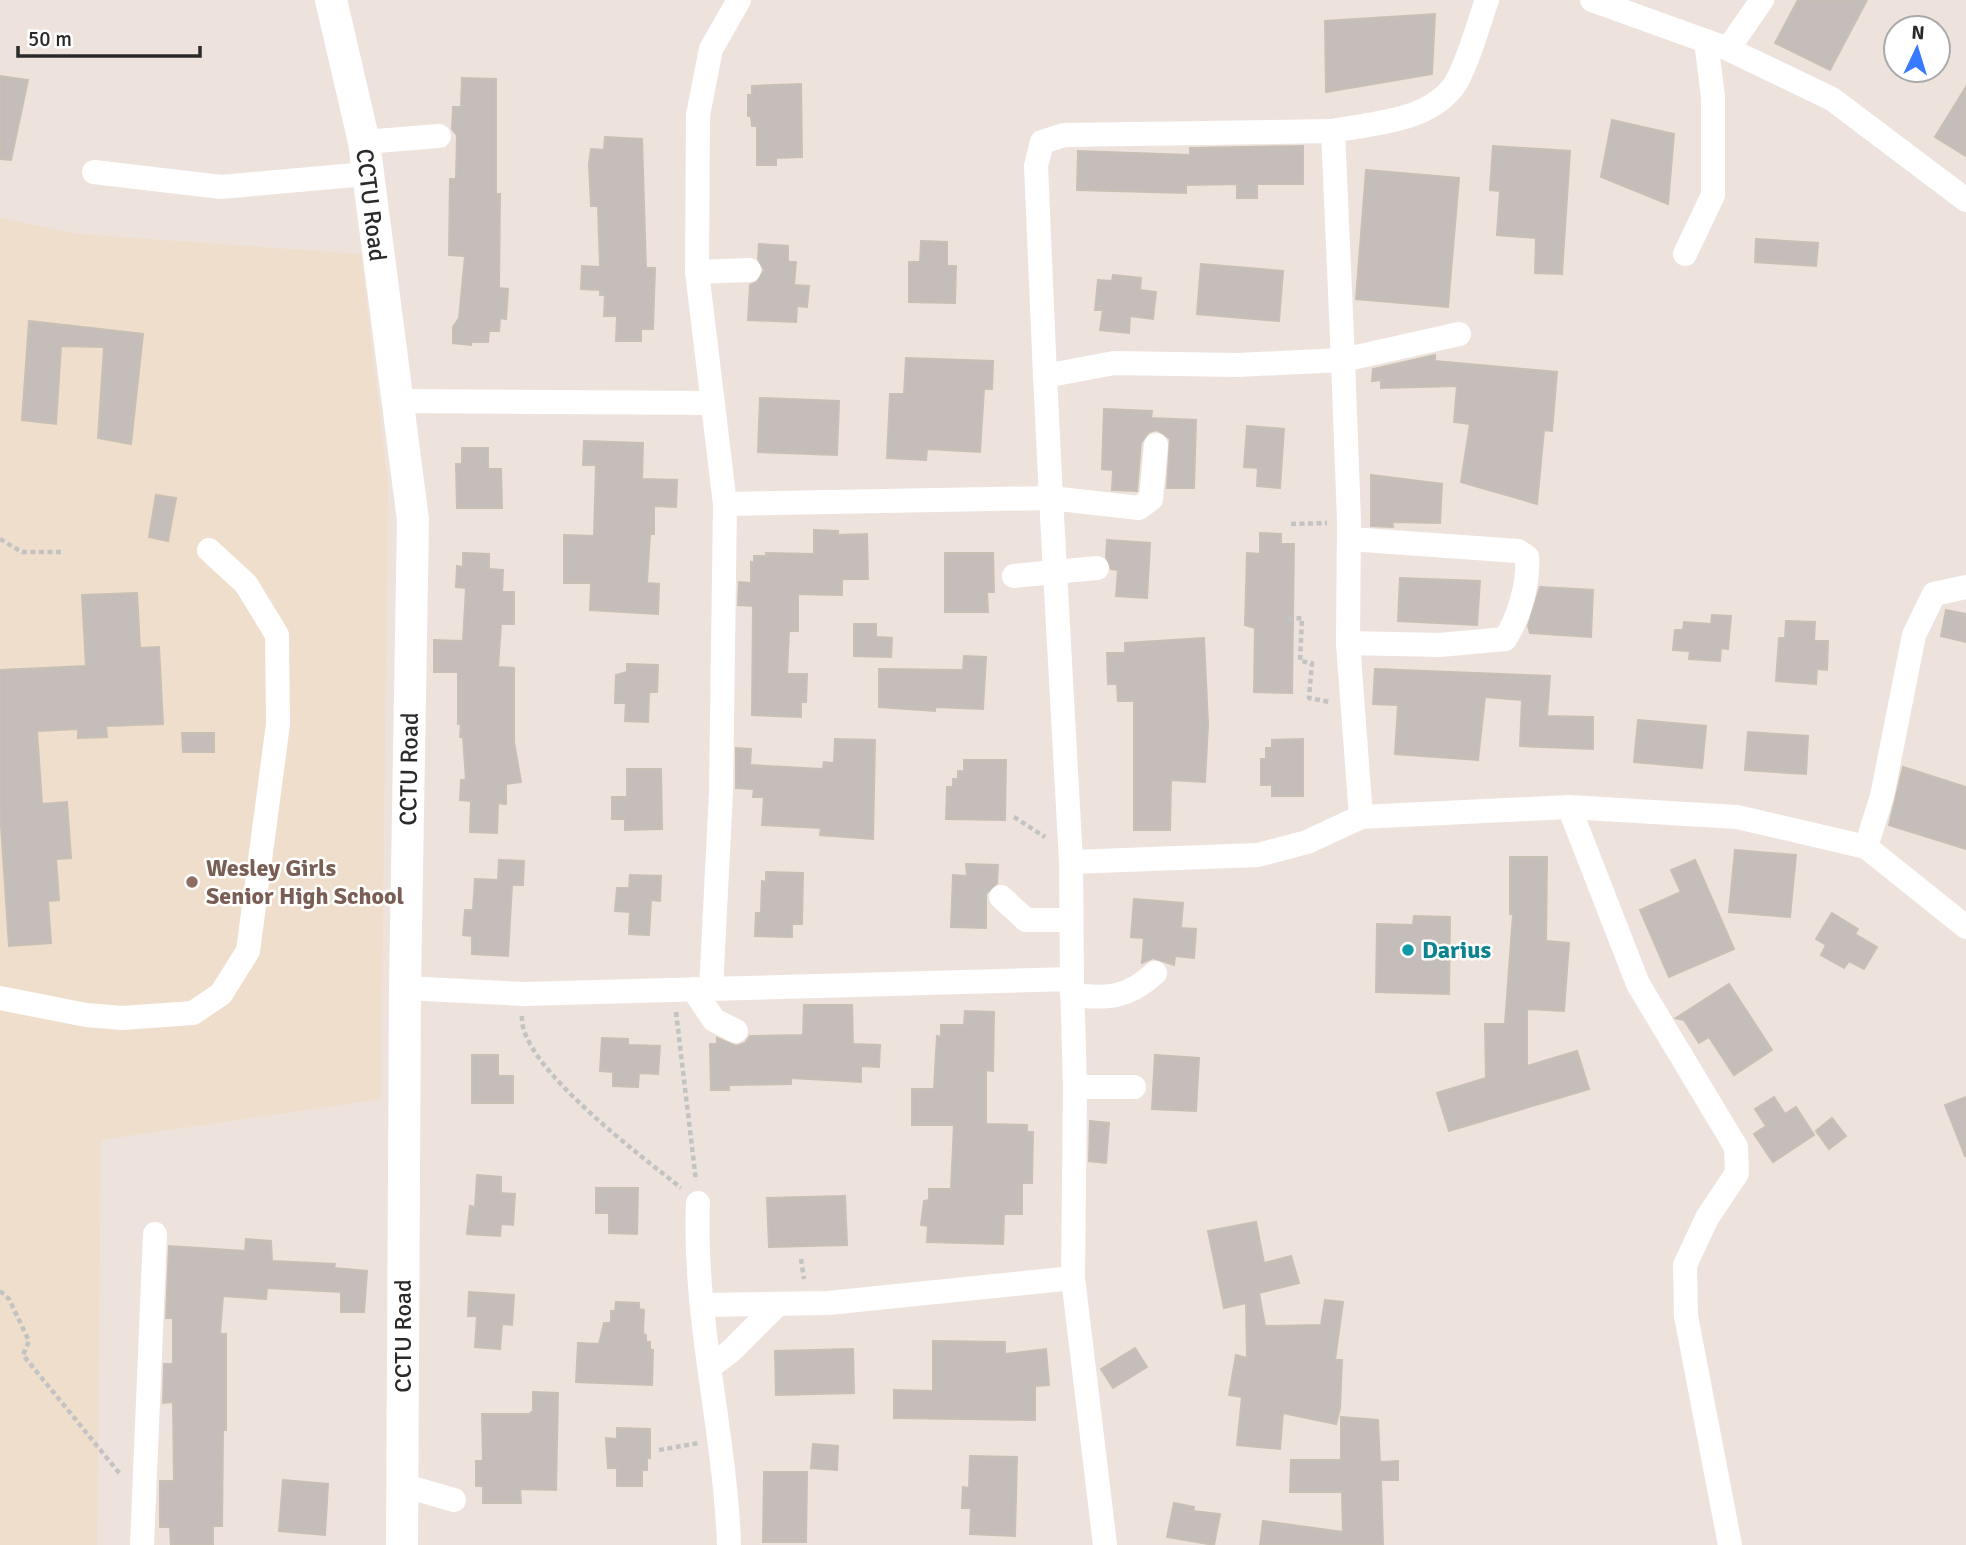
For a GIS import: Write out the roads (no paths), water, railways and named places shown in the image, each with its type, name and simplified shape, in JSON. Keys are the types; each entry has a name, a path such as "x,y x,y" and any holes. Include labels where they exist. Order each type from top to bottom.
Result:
{"street":[{"name":"CCTU Road","path":"331,0 364,142 366,174 399,401 413,520 405,988 402,1545"},
{"path":"736,1031 714,1020 693,990 720,792 725,504 697,272 698,115 711,49 739,0"},
{"path":"1105,1545 1073,1279 1075,1087 1070,853 1053,571 1036,166 1042,142 1063,135 1333,131 1402,118 1433,107 1454,86 1488,0"},
{"path":"1592,0 1717,45 1832,99 1966,200"},
{"path":"1685,254 1713,195 1713,97 1717,45 1762,0"},
{"path":"1333,131 1349,530 1348,643 1361,817"},
{"path":"364,142 439,136"},
{"path":"94,172 221,187 366,174"},
{"path":"697,272 748,270"},
{"path":"1045,376 1114,363 1237,365 1343,360 1459,334"},
{"path":"399,401 713,403"},
{"path":"725,504 1051,498 1139,508 1151,499 1156,445"},
{"path":"1348,643 1440,645 1506,639 1513,627 1528,570 1527,557 1518,551 1349,530"},
{"path":"0,998 86,1015 122,1018 193,1013 221,994 247,951 278,724 277,635 246,584 209,550"},
{"path":"1014,576 1097,568"},
{"path":"1866,848 1882,796 1914,635 1934,594 1966,587"},
{"path":"1070,853 1258,855 1307,842 1361,817 1569,807 1737,817 1866,848 1966,927"},
{"path":"1569,807 1638,984 1736,1147 1737,1173 1707,1218 1685,1265 1686,1317 1730,1545"},
{"path":"1001,897 1026,920 1071,920"},
{"path":"405,988 524,994 1072,987 1120,996 1139,988 1155,973"},
{"path":"1075,1087 1134,1087"},
{"path":"698,1203 697,1255 720,1440 729,1545"},
{"path":"142,1545 155,1234"},
{"path":"703,1306 776,1306 863,1301 1073,1279"},
{"path":"711,1366 776,1306"},
{"path":"402,1485 454,1500"}],"place":[{"name":"Wesley Girls Senior High School","path":"192,882"},
{"name":"Darius","path":"1408,950"}]}
